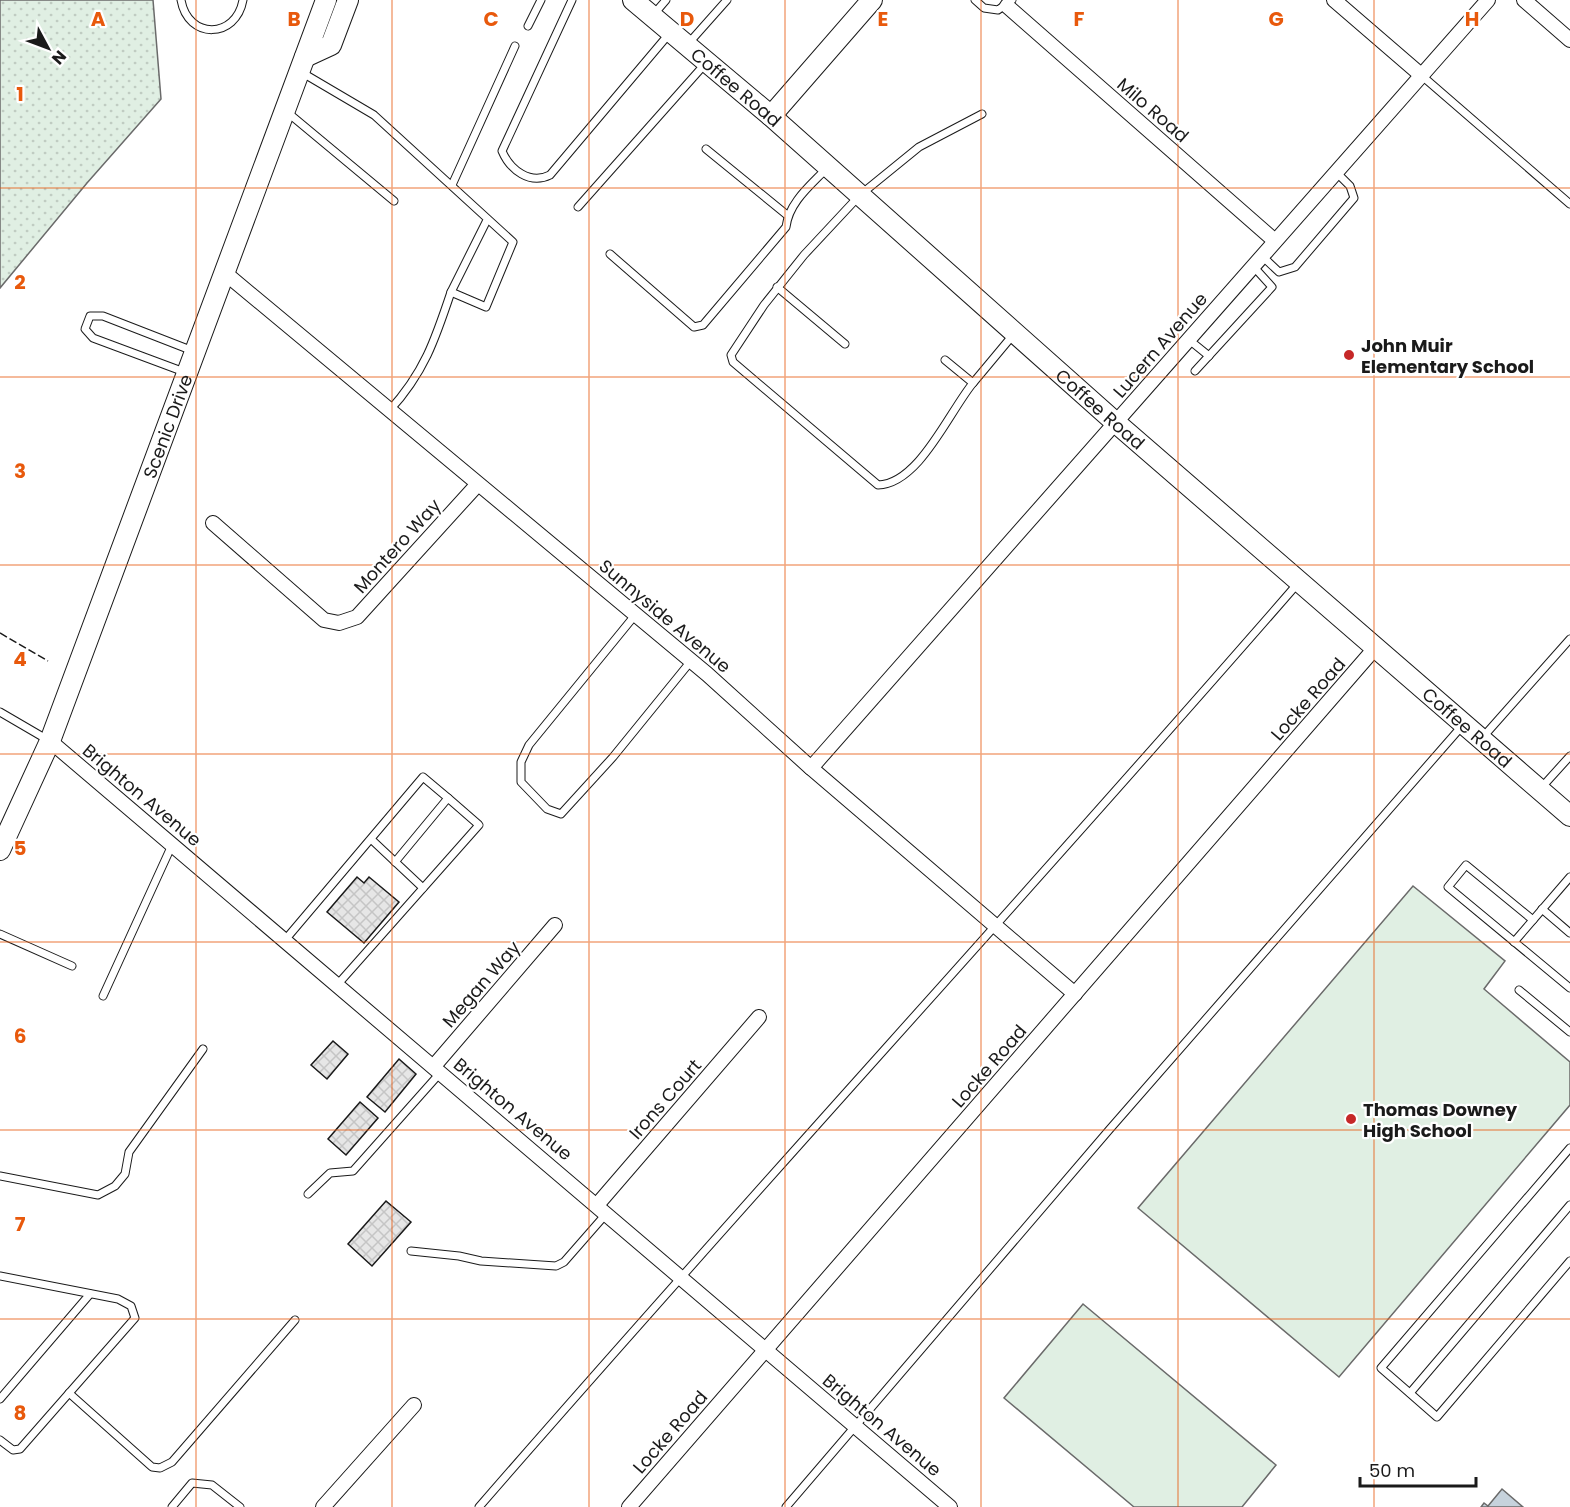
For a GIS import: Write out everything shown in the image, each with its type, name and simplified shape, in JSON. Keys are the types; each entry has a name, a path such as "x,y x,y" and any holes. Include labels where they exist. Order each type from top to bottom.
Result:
{"main road":[{"name":"Scenic Drive","path":"0,850 50,741 326,0"},
{"path":"303,64 331,45 348,0"},
{"path":"771,116 872,0"},
{"name":"Coffee Road","path":"636,1 861,195 1115,422 1464,724 1568,810"}],"street":[{"path":"1334,0 1421,75"},
{"name":"Lucern Avenue","path":"811,768 1488,0"},
{"path":"1524,0 1570,40"},
{"name":"Milo Road","path":"1009,3 1275,241"},
{"name":"Sunnyside Avenue","path":"225,273 477,485 636,614 811,768 1076,994"},
{"name":"Montero Way","path":"213,523 324,620 339,623 357,617 477,485"},
{"name":"Locke Road","path":"629,1507 1376,648"},
{"name":"Brighton Avenue","path":"50,741 950,1507"},
{"name":"Megan Way","path":"438,1069 555,925"},
{"name":"Irons Court","path":"602,1209 759,1017"},
{"path":"323,1507 414,1405"}],"lane":[{"path":"181,0 183,12 194,25 209,30 223,28 236,19 243,0"},
{"path":"528,26 541,0"},
{"path":"572,0 502,151 506,160 526,178 540,180 550,175 671,32"},
{"path":"653,16 666,0"},
{"path":"687,45 728,0"},
{"path":"975,0 984,8 998,10 1009,3"},
{"path":"452,185 515,46"},
{"path":"578,207 707,62"},
{"path":"303,64 374,115 513,242 486,307 451,292"},
{"path":"1421,75 1570,204"},
{"path":"286,110 394,201"},
{"path":"982,114 919,147 861,195 777,287 731,355 733,362 878,485 890,485 902,477 921,458 973,384 1015,333"},
{"path":"706,149 788,215"},
{"path":"610,254 694,327 703,325 786,226 792,206 828,166"},
{"path":"1257,261 1279,272 1295,267 1354,198 1350,186 1336,172"},
{"path":"389,411 410,388 431,352 451,292 487,220"},
{"path":"1195,371 1272,287 1257,261"},
{"path":"777,287 845,344"},
{"path":"188,373 93,338 85,329 85,322 90,316 102,316 196,351"},
{"path":"1188,339 1209,356"},
{"path":"945,360 973,384"},
{"path":"479,1507 680,1276 1299,581"},
{"path":"636,614 529,745 521,762 521,782 547,809 561,814 613,758 691,661"},
{"path":"1481,738 1570,639"},
{"path":"0,712 50,741"},
{"path":"786,1507 1109,1130 1464,724"},
{"path":"1540,789 1570,756"},
{"path":"285,940 423,777 479,825 338,984"},
{"path":"395,862 448,798"},
{"path":"372,840 423,888"},
{"path":"103,996 172,844"},
{"path":"1533,920 1466,865 1448,887 1570,988"},
{"path":"1514,942 1570,877"},
{"path":"1542,909 1570,933"},
{"path":"0,934 72,966"},
{"path":"1519,990 1570,1032"},
{"path":"0,1176 98,1194 115,1186 125,1174 129,1152 203,1049"},
{"path":"308,1194 330,1173 353,1171 438,1069"},
{"path":"1570,1148 1381,1368 1437,1417 1570,1261"},
{"path":"1410,1393 1570,1205"},
{"path":"411,1251 459,1256 481,1261 556,1266 564,1262 602,1209"},
{"path":"0,1276 118,1299 131,1306 135,1318 20,1449 13,1450 0,1440"},
{"path":"0,1399 90,1293"},
{"path":"69,1393 152,1467 160,1468 172,1462 295,1320"},
{"path":"172,1507 192,1483 212,1485 240,1507"}],"green space":[{"path":"0,0 153,0 161,99 87,183 0,288"},
{"path":"1413,886 1505,961 1484,989 1570,1062 1570,1105 1339,1377 1138,1208"},
{"path":"1083,1304 1276,1465 1242,1507 1134,1507 1004,1398"}],"shaded area":[{"path":"1502,1489 1523,1507 1481,1507 1484,1503 1488,1506"}],"building":[{"path":"357,877 364,883 369,877 399,902 364,943 327,912"},
{"path":"333,1041 348,1054 327,1079 311,1065"},
{"path":"399,1059 416,1074 385,1112 367,1097"},
{"path":"360,1102 378,1118 346,1155 328,1139"},
{"path":"386,1201 411,1222 372,1266 348,1244"}],"fence":[{"path":"0,633 48,661"}],"place":[{"name":"John Muir Elementary School","path":"1349,355"},
{"name":"Thomas Downey High School","path":"1351,1119"}]}
